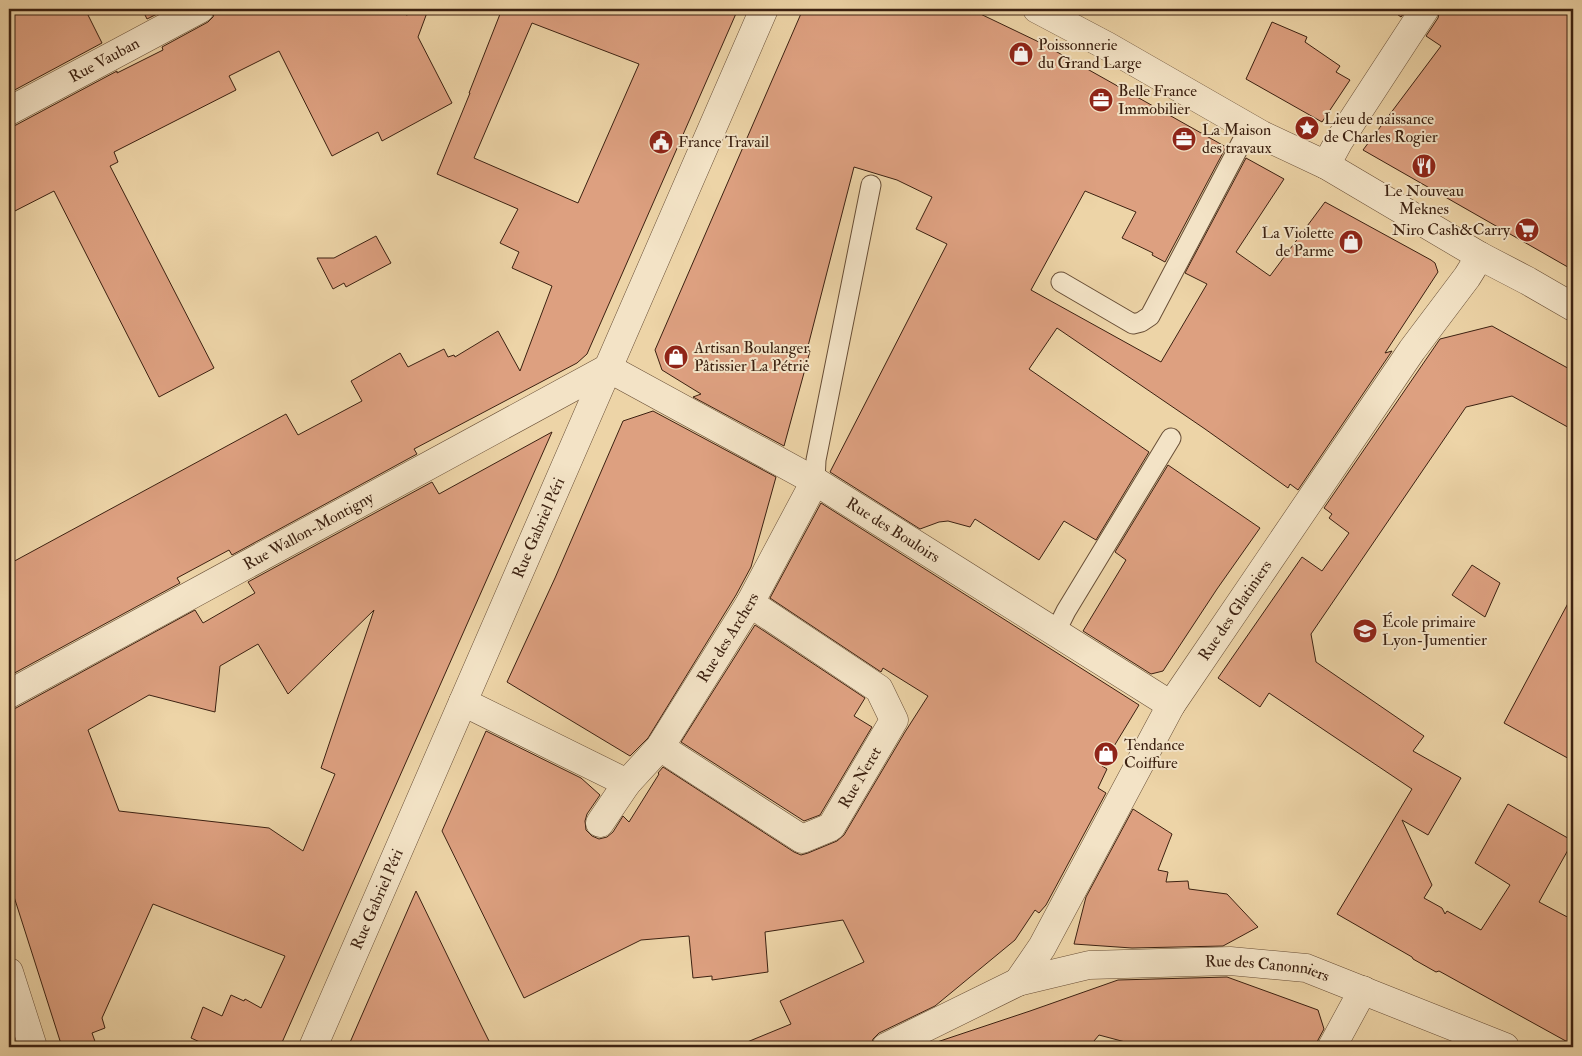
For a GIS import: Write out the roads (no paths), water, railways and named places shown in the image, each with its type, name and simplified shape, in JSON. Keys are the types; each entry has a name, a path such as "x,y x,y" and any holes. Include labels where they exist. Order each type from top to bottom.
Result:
{"street":[{"name":"Rue Vauban","path":"9,111 200,9"},
{"name":"Rue Gabriel Péri","path":"314,1047 764,9"},
{"path":"1037,9 1107,46 1249,128 1326,165 1480,256 1573,307"},
{"path":"1326,165 1339,140 1425,9"},
{"name":"Rue des Glatiniers","path":"1018,982 1042,947 1171,705 1412,350 1467,277 1480,256"},
{"name":"Rue des Bouloirs","path":"608,368 815,481 1171,705"},
{"name":"Rue Wallon-Montigny","path":"9,694 608,368"},
{"name":"Rue des Archers","path":"600,823 627,784 660,748 750,603 815,481"},
{"name":"Rue Neret","path":"660,748 802,839 831,827 894,720 879,689 750,603"},
{"path":"463,702 627,784"},
{"name":"Rue des Canonniers","path":"886,1047 1018,982 1088,965 1230,961 1306,968 1505,1047"},
{"path":"9,972 33,1047"},
{"path":"1332,1047 1363,990"}],"lane":[{"path":"1061,282 1133,324 1141,322 1150,316 1249,128"},
{"path":"815,481 816,460 871,185"},
{"path":"1055,633 1066,611 1171,438"}],"place":[{"name":"Poissonnerie du Grand Large","path":"1021,54"},
{"name":"Belle France Immobilier","path":"1101,100"},
{"name":"Lieu de naissance de Charles Rogier","path":"1307,128"},
{"name":"La Maison des travaux","path":"1184,139"},
{"name":"France Travail","path":"661,142"},
{"name":"Le Nouveau Meknes","path":"1424,166"},
{"name":"Niro Cash&Carry","path":"1527,230"},
{"name":"La Violette de Parme","path":"1351,242"},
{"name":"Artisan Boulanger Pâtissier La Pétriė","path":"676,357"},
{"name":"École primaire Lyon-Jumentier","path":"1365,631"},
{"name":"Tendance Coiffure","path":"1106,754"}]}
